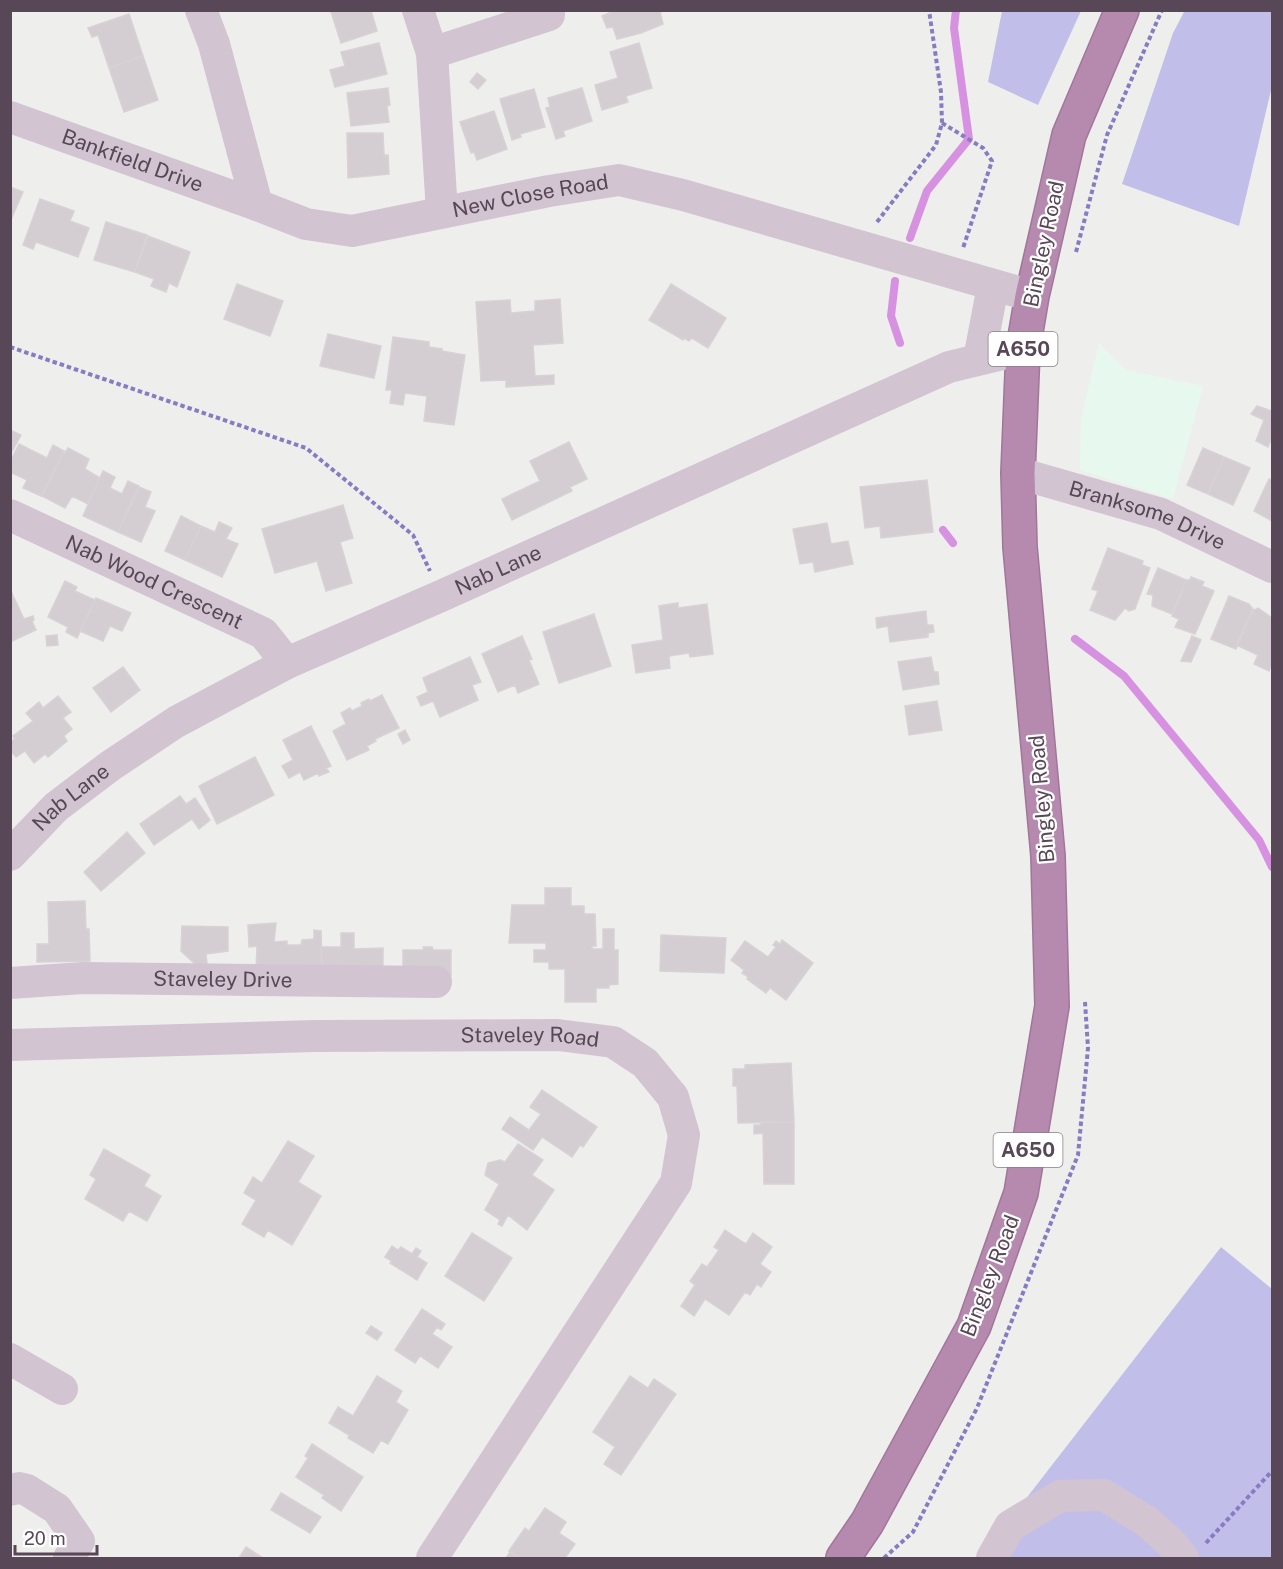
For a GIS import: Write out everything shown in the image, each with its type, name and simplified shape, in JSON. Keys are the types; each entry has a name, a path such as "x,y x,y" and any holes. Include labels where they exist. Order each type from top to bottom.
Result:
{"highway":[{"name":"Bingley Road","path":"843,1558 867,1523 974,1326 1021,1193 1052,1006 1048,856 1020,547 1018,473 1023,349 1032,296 1069,135 1122,10"}],"street":[{"path":"201,10 214,44 257,205"},
{"path":"418,10 432,53 442,212"},
{"path":"432,53 549,15 549,10"},
{"name":"Bankfield Drive","path":"10,117 257,205"},
{"name":"New Close Road","path":"257,205 306,224 352,231 549,191 619,180 683,195 1032,296"},
{"path":"979,359 993,286"},
{"name":"Nab Lane","path":"10,855 56,807 110,766 176,722 287,663 949,367 1023,349"},
{"name":"Branksome Drive","path":"1018,473 1161,514 1272,567"},
{"name":"Nab Wood Crescent","path":"18,526 263,633 287,663"},
{"name":"Staveley Drive","path":"10,983 83,978 436,982"},
{"name":"Staveley Road","path":"10,1045 315,1036 558,1035 613,1042 645,1063 673,1098 684,1135 676,1183 432,1558"},
{"path":"10,1359 62,1389"},
{"path":"10,1490 20,1488 27,1490 57,1509 79,1541 69,1558"},
{"path":"992,1558 1010,1526 1060,1496 1093,1495 1104,1495 1146,1521 1170,1542 1191,1555"}],"path":[{"path":"858,246 936,145 942,123 941,92 929,10"},
{"path":"942,123 983,148 992,161 955,274"},
{"path":"10,347 306,448 413,535 441,596"},
{"path":"1191,1555 1272,1471"}],"shaded area":[{"path":"1185,10 1272,11 1272,86 1239,226 1122,184 1173,33"},
{"path":"1002,11 1081,11 1038,105 988,82"},
{"path":"1099,344 1126,370 1203,386 1173,499 1080,470 1081,418"},
{"path":"1221,1247 1272,1289 1272,1558 980,1558"}],"building":[{"path":"371,10 377,31 341,43 331,12"},
{"path":"616,10 666,10 660,12 663,24 617,39 613,27 607,28 602,16"},
{"path":"129,14 143,56 109,68 98,35 92,37 88,28"},
{"path":"379,43 387,74 335,87 330,70 345,66 341,52"},
{"path":"639,43 652,88 626,96 628,102 602,110 595,85 618,78 610,52"},
{"path":"143,56 158,100 124,112 109,68"},
{"path":"477,73 486,80 478,89 470,82"},
{"path":"388,88 389,122 351,126 347,93"},
{"path":"582,88 592,121 563,131 565,136 556,139 546,108 550,107 548,98"},
{"path":"534,89 545,127 520,134 521,137 512,140 500,99"},
{"path":"494,111 507,149 477,160 474,152 471,153 460,122"},
{"path":"347,133 383,133 384,155 388,155 389,174 348,178"},
{"path":"10,187 23,192 10,222"},
{"path":"40,199 74,211 70,221 89,228 78,257 36,242 33,249 23,245"},
{"path":"106,222 147,235 135,272 94,260"},
{"path":"148,236 190,252 177,287 169,283 166,292 151,286 154,279 135,272"},
{"path":"237,284 283,301 270,336 224,319"},
{"path":"671,284 726,318 708,348 692,338 689,341 684,338 683,340 649,320"},
{"path":"560,299 563,343 533,345 535,376 554,375 554,384 506,387 506,380 481,381 476,302 510,300 511,313 535,311 535,301"},
{"path":"328,334 381,346 374,378 320,366"},
{"path":"393,337 429,342 429,347 465,355 454,425 424,421 427,396 405,393 403,405 390,403 392,390 386,390"},
{"path":"1257,406 1272,411 1272,437 1268,447 1256,441 1264,420 1251,414"},
{"path":"10,430 21,435 10,455"},
{"path":"569,442 587,479 570,487 572,491 512,520 502,499 540,481 530,461"},
{"path":"19,444 47,458 53,445 64,451 41,496 23,488 27,480 10,472 10,462"},
{"path":"68,448 89,459 85,469 100,478 88,504 72,496 65,508 42,496 64,451 65,453"},
{"path":"1203,448 1224,457 1208,494 1187,485"},
{"path":"1224,457 1250,468 1233,505 1208,494"},
{"path":"103,471 115,477 110,488 122,494 128,481 139,486 118,532 83,516"},
{"path":"1269,479 1272,480 1272,521 1254,511"},
{"path":"927,480 933,532 881,538 880,526 865,528 860,487"},
{"path":"139,487 151,492 145,507 155,511 141,542 118,532"},
{"path":"343,505 353,538 340,542 352,583 326,591 317,561 275,573 262,529"},
{"path":"181,516 201,526 185,560 165,551"},
{"path":"219,522 232,528 226,539 238,544 222,577 185,560 201,526 215,532"},
{"path":"827,523 831,544 848,541 853,564 815,572 813,562 800,564 793,529"},
{"path":"1108,548 1143,561 1142,565 1150,568 1135,609 1129,611 1125,608 1115,620 1090,610 1098,591 1092,589"},
{"path":"1158,568 1186,580 1172,614 1152,606 1153,595 1147,594"},
{"path":"1191,577 1204,582 1202,586 1214,591 1195,634 1175,627 1179,619 1172,616 1186,580 1190,580"},
{"path":"65,581 77,587 75,591 95,600 77,638 66,632 68,627 48,617"},
{"path":"10,589 24,619 33,616 32,621 36,630 10,642"},
{"path":"1229,596 1249,604 1253,609 1236,649 1211,639"},
{"path":"96,598 131,613 122,631 110,626 103,641 80,631"},
{"path":"678,603 678,608 707,604 713,654 690,657 689,653 669,656 670,668 636,673 632,645 663,640 659,606"},
{"path":"1258,608 1272,618 1272,663 1269,671 1254,664 1258,655 1236,645 1252,611"},
{"path":"926,611 927,625 933,625 934,632 928,633 928,637 890,642 888,626 877,628 876,618"},
{"path":"594,614 611,666 559,683 543,632"},
{"path":"57,635 58,645 47,646 46,636"},
{"path":"522,636 539,684 518,693 515,685 498,692 482,654"},
{"path":"1192,636 1201,640 1191,662 1181,661"},
{"path":"470,657 481,682 472,685 478,700 440,717 433,701 421,706 417,697 428,692 423,678"},
{"path":"931,657 934,672 938,672 939,684 903,690 898,662"},
{"path":"123,667 140,690 111,712 93,688"},
{"path":"382,695 399,728 375,739 376,741 367,746 369,750 347,760 333,731 346,724 341,713 350,708 352,711 362,706 361,703"},
{"path":"58,696 71,712 63,718 72,729 64,736 67,741 48,757 45,754 34,763 25,751 16,757 10,750 10,742 15,739 13,736 33,721 26,713 39,702 43,708"},
{"path":"937,701 942,730 909,735 905,706"},
{"path":"311,726 331,766 326,768 329,772 319,776 318,773 304,780 300,772 289,778 282,766 293,760 283,740"},
{"path":"405,730 410,740 403,744 398,734"},
{"path":"255,757 274,795 217,824 199,786"},
{"path":"180,796 186,804 195,798 210,820 199,829 192,819 154,845 140,824"},
{"path":"127,832 145,853 101,891 84,872"},
{"path":"545,888 571,888 571,906 584,906 584,914 595,914 596,946 592,946 592,949 603,949 603,929 614,929 614,950 618,950 618,984 609,985 609,988 596,988 596,1002 565,1002 565,969 549,969 549,962 534,962 534,950 546,950 546,943 509,943 512,905 545,905"},
{"path":"85,901 90,961 37,962 37,944 49,944 48,902"},
{"path":"276,923 274,942 287,941 287,945 301,945 302,940 314,939 314,930 321,931 322,966 256,972 257,946 249,947 248,925"},
{"path":"182,926 228,927 228,951 206,954 207,964 195,964 181,951"},
{"path":"341,933 354,933 354,949 383,948 383,974 322,966 321,947 341,947"},
{"path":"661,935 726,938 724,973 660,971"},
{"path":"782,940 813,963 786,1000 770,988 766,993 747,979 748,977 742,973 744,970 731,960 745,941 768,957 776,947 773,945 776,941 780,944"},
{"path":"423,947 432,947 433,950 451,950 451,976 403,976 403,950 424,950"},
{"path":"791,1063 794,1122 738,1123 737,1086 733,1086 733,1069 745,1069 745,1065"},
{"path":"542,1090 597,1127 583,1147 580,1145 572,1157 542,1137 533,1150 502,1129 510,1117 529,1130 541,1114 530,1107"},
{"path":"760,1122 794,1122 794,1184 764,1184 763,1133 754,1134 754,1125 761,1125"},
{"path":"288,1141 314,1156 298,1182 321,1196 292,1245 268,1230 264,1237 242,1224 256,1200 244,1193 253,1177 262,1183"},
{"path":"518,1144 543,1160 532,1175 554,1190 527,1230 508,1215 502,1226 498,1224 500,1220 485,1210 499,1184 485,1175 488,1163 500,1160 505,1162"},
{"path":"104,1149 150,1175 144,1186 161,1196 147,1221 129,1211 123,1221 85,1199 96,1179 90,1175"},
{"path":"725,1230 746,1244 753,1233 772,1247 760,1264 771,1272 761,1287 757,1284 750,1295 745,1292 729,1315 705,1299 694,1316 681,1306 695,1285 690,1281 702,1264 707,1267 719,1250 714,1247"},
{"path":"472,1233 512,1258 484,1301 445,1276"},
{"path":"392,1246 398,1250 401,1247 412,1254 416,1248 421,1251 417,1257 427,1263 417,1280 390,1263 392,1261 385,1257"},
{"path":"422,1309 445,1324 441,1330 437,1327 432,1334 452,1347 438,1368 420,1356 415,1363 395,1350"},
{"path":"371,1326 382,1333 377,1340 366,1333"},
{"path":"377,1376 402,1391 396,1402 408,1410 388,1444 381,1440 373,1453 329,1423 338,1407 353,1416"},
{"path":"630,1376 648,1388 654,1379 676,1394 621,1475 604,1464 615,1447 593,1432"},
{"path":"312,1444 363,1477 341,1511 322,1498 324,1495 296,1477 308,1458 305,1456"},
{"path":"281,1493 321,1517 310,1533 271,1510"},
{"path":"545,1508 566,1522 559,1533 575,1544 565,1558 520,1558 509,1551 525,1528 529,1531"},
{"path":"246,1547 263,1558 239,1558"},
{"path":"510,1552 520,1558 506,1558"}],"waterway":[{"path":"910,238 927,191 969,139 954,28 956,10"},
{"path":"895,281 891,316 900,343"},
{"path":"943,530 953,543"},
{"path":"1075,639 1124,676 1259,840 1272,867"}]}
